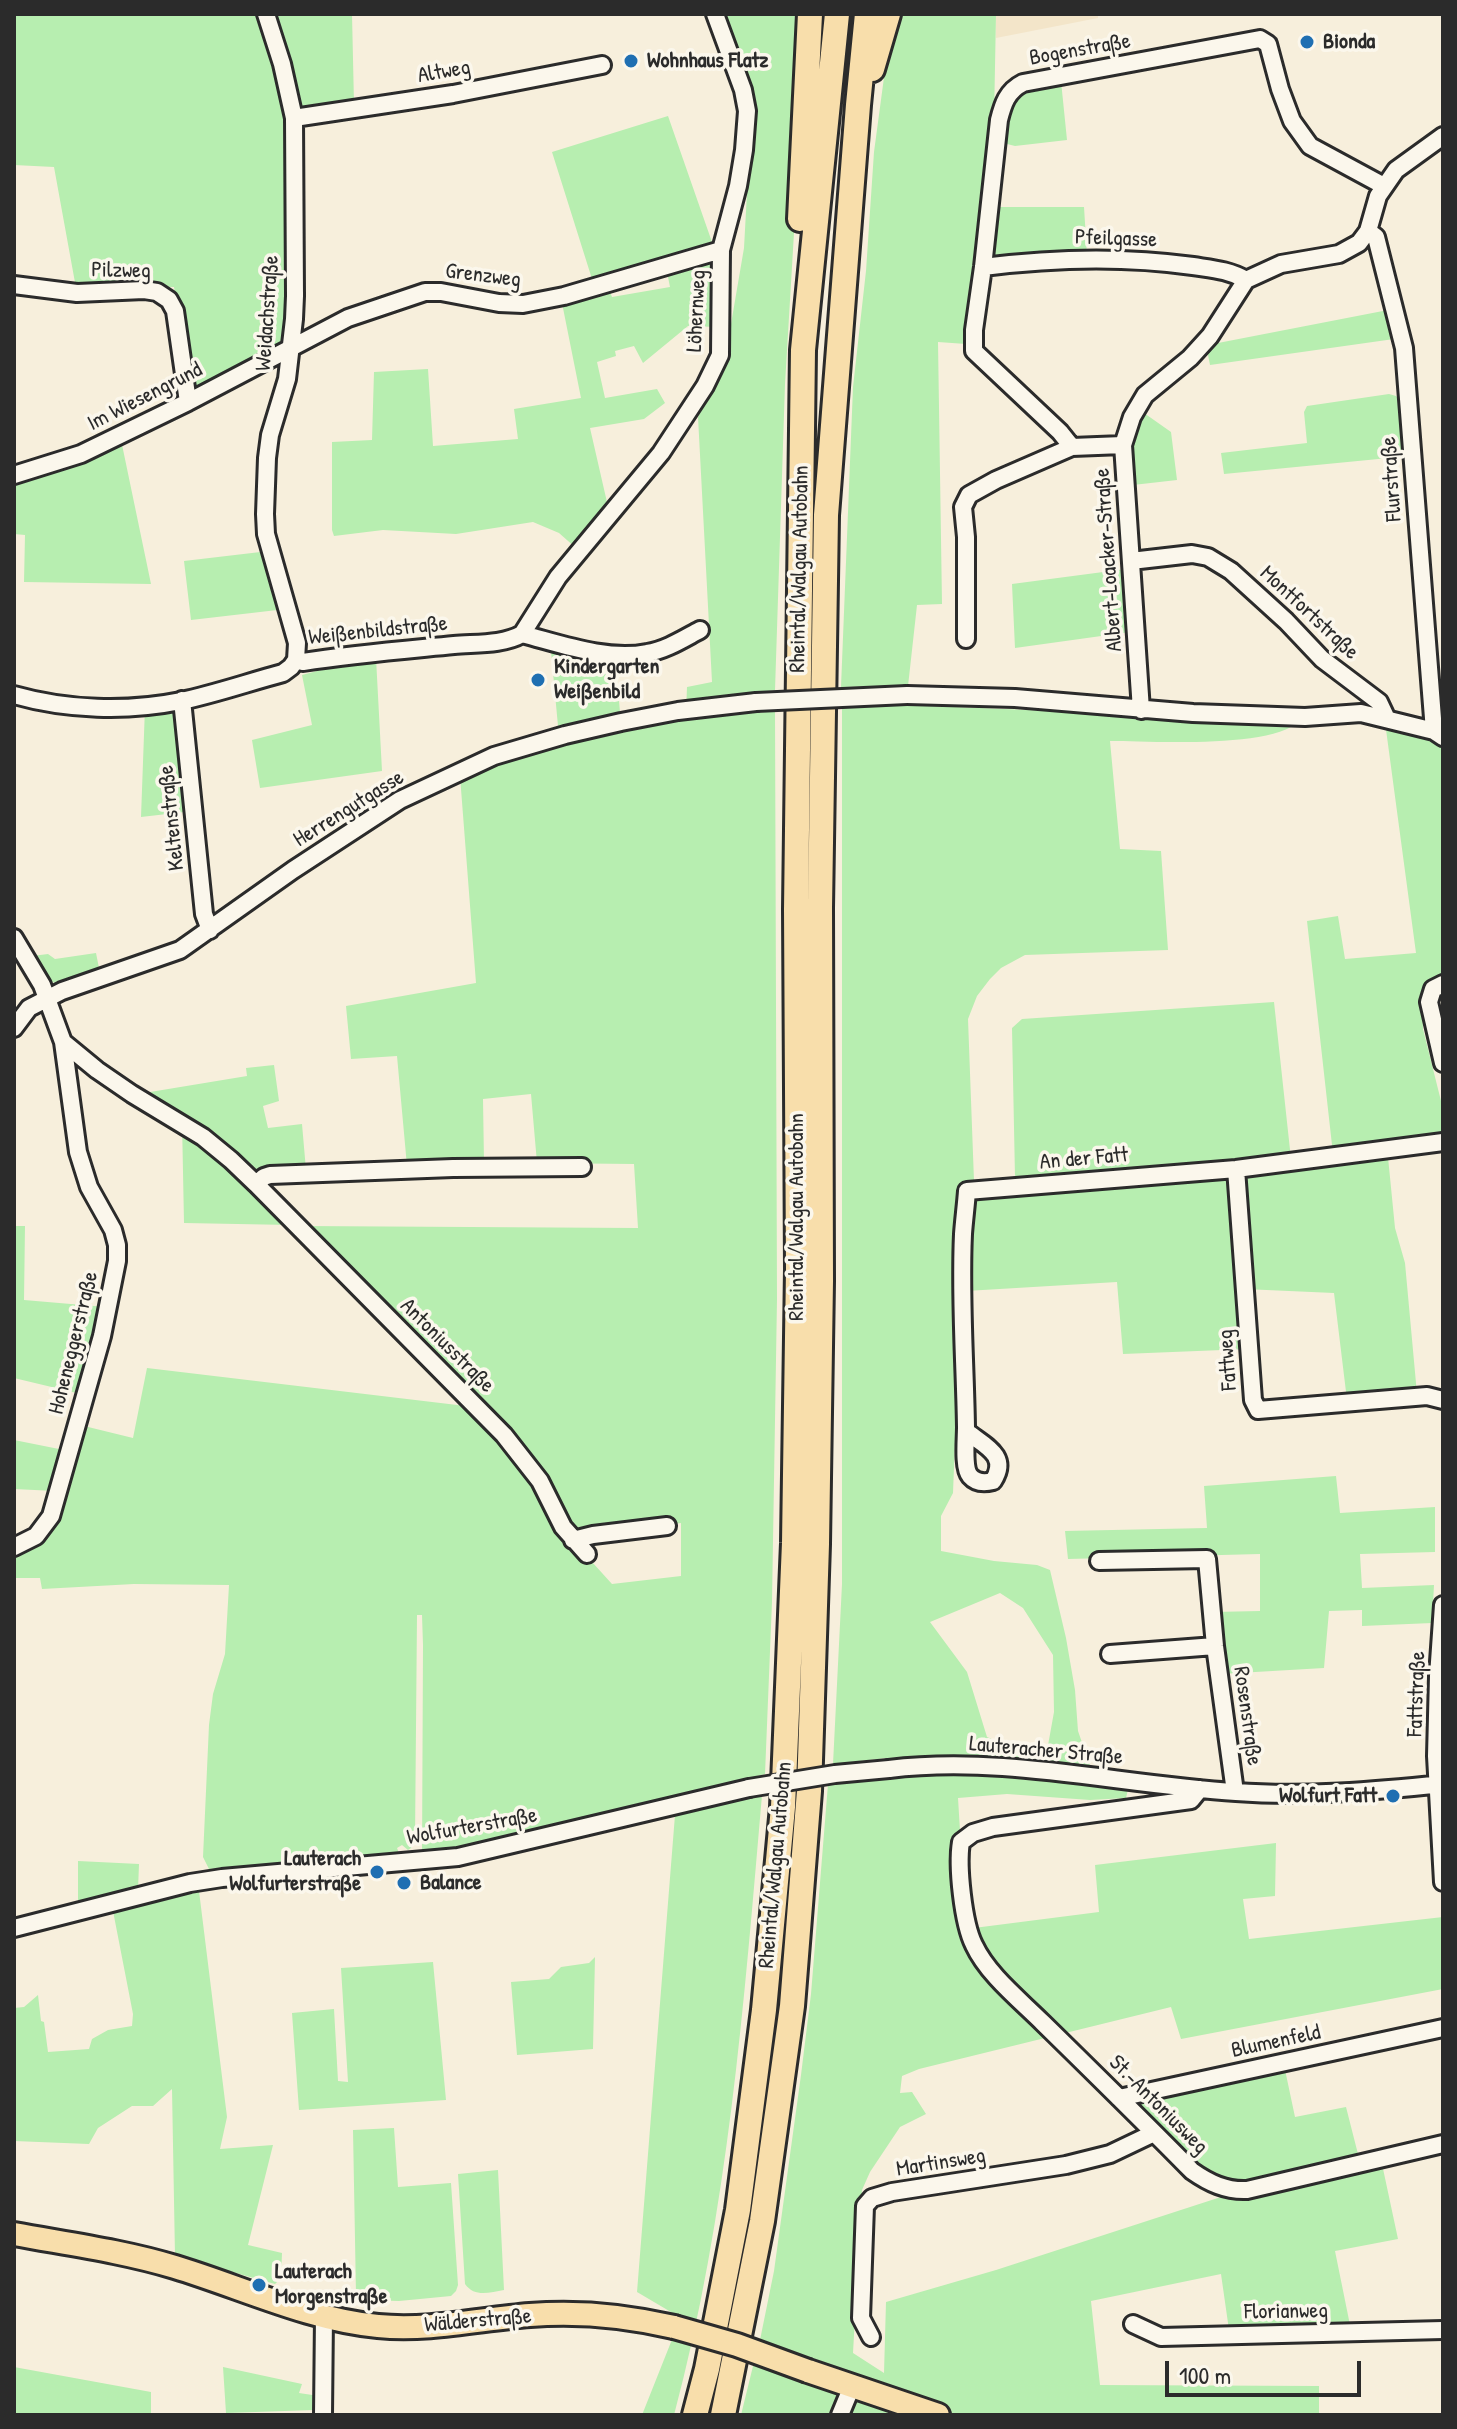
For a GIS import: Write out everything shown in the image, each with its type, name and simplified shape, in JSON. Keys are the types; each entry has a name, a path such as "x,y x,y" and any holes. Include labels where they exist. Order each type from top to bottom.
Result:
{"highway":[{"path":"803,350 799,243 810,14"},
{"name":"Rheintal/Walgau Autobahn","path":"695,2415 738,2210 764,2010 783,1807 794,1543 798,1269 796,909 803,350 837,14"},
{"name":"Rheintal/Walgau Autobahn","path":"723,2415 765,2206 792,2006 809,1791 821,1312 820,908 826,515 867,14"},
{"path":"858,105 888,14"}],"main road":[{"name":"Wälderstraße","path":"14,2234 104,2250 170,2266 324,2316 362,2324 401,2327 532,2315 580,2314 674,2327 725,2341 938,2415"}],"street":[{"name":"Weidachstraße","path":"266,14 282,64 294,118 295,296 287,379 270,435 265,514 266,534 297,643 296,660"},
{"name":"Löhernweg","path":"522,634 558,577 661,453 714,371 721,346 721,250 738,186 747,111 743,90 718,22"},
{"name":"Bogenstraße","path":"1072,447 974,351 999,120 1007,95 1023,83 1260,39 1266,41 1270,49 1292,121 1310,146 1384,186"},
{"name":"Altweg","path":"294,118 453,94 602,65"},
{"path":"1246,280 1281,264 1339,254 1359,243 1368,231 1378,196 1396,170 1443,136"},
{"name":"Flurstraße","path":"1368,231 1376,237 1404,348 1439,734"},
{"name":"Grenzweg","path":"291,347 348,318 425,292 523,304 721,250"},
{"name":"Pfeilgasse","path":"983,267 1047,260 1120,259 1230,271 1246,280"},
{"name":"Albert-Loacker-Straße","path":"1141,710 1123,445 1132,417 1145,395 1190,358 1210,336 1246,280"},
{"name":"Pilzweg","path":"14,285 77,293 144,290 157,292 169,300 175,311 188,402"},
{"name":"Im Wiesengrund","path":"14,475 81,454 291,347"},
{"path":"1072,447 1123,445"},
{"name":"Albert-Loacker-Straße","path":"966,639 963,507 969,495 1072,447"},
{"name":"Montfortstraße","path":"1131,561 1192,554 1208,557 1231,571 1322,659 1379,702 1387,719"},
{"name":"Weißenbildstraße","path":"14,695 93,708 143,707 182,700 283,673 296,660 303,662 475,643 514,638 522,634 564,645 631,655 661,649 700,630"},
{"name":"Herrengutgasse","path":"14,1028 29,1008 48,998 116,971 165,957 210,930 293,870 400,800 494,756 565,735 678,711 749,703 907,695 1015,698 1141,710"},
{"name":"Keltenstraße","path":"182,700 204,914 210,930"},
{"path":"1141,710 1305,717 1361,713 1439,734"},
{"path":"14,938 42,985 63,1042"},
{"path":"1443,984 1433,989 1429,1002 1443,1063"},
{"name":"Antoniusstraße","path":"63,1042 109,1078 203,1137 256,1184 504,1435 540,1481 563,1527 587,1554"},
{"name":"Hoheneggerstraße","path":"14,1547 36,1536 51,1516 96,1361 112,1297 117,1261 113,1230 89,1187 78,1152 63,1042"},
{"name":"An der Fatt","path":"966,1431 963,1236 967,1191 1236,1169 1443,1142"},
{"path":"256,1184 270,1175 582,1167"},
{"name":"Fattweg","path":"1236,1169 1253,1400 1258,1410 1427,1396 1443,1400"},
{"path":"573,1540 667,1526"},
{"name":"Rosenstraße","path":"1099,1561 1207,1559 1215,1646 1235,1792"},
{"name":"Fattstraße","path":"1443,1605 1437,1698 1443,1882"},
{"name":"Rosenstraße","path":"1110,1654 1215,1646"},
{"name":"Lauteracher Straße","path":"889,1769 943,1766 1015,1768 1200,1789 1289,1794 1440,1785"},
{"name":"Wolfurterstraße","path":"14,1928 190,1883 458,1857 749,1788 889,1769"},
{"name":"Lauteracher Straße","path":"958,1859 961,1842 973,1833 993,1827 1191,1800 1200,1789"},
{"name":"St.-Antoniusweg","path":"958,1859 967,1927 974,1946 1001,1980 1201,2178 1236,2191 1443,2144"},
{"name":"Blumenfeld","path":"1119,2098 1443,2028"},
{"name":"Martinsweg","path":"871,2337 861,2318 865,2206 872,2198 892,2192 1066,2165 1110,2154 1154,2133"},
{"path":"323,2415 324,2316"},
{"name":"Florianweg","path":"1133,2324 1161,2337 1443,2330"},
{"path":"840,2415 852,2386"}],"shaded area":[{"path":"996,14 1098,14 1098,18 996,38"}],"green space":[{"path":"14,14 352,14 354,104 290,118 290,345 191,397 174,287 76,288 54,167 14,165"},
{"path":"722,14 805,14 785,384 775,690 756,693 756,713 775,711 777,1299 772,1602 765,1774 750,1778 748,1797 762,1795 732,2108 721,2185 693,2339 674,2415 642,2415 673,2337 676,2315 637,2292 675,1815 566,1830 457,1854 422,1858 423,1645 422,1615 417,1615 415,1839 411,1848 408,1850 402,1845 397,1848 397,1854 338,1859 337,1862 209,1869 203,1857 209,1725 213,1694 225,1654 229,1585 134,1584 42,1589 40,1578 16,1578 14,1551 38,1541 54,1519 80,1425 133,1438 147,1368 474,1407 519,1456 563,1530 612,1584 681,1576 681,1523 573,1538 544,1482 505,1431 329,1264 301,1226 638,1228 634,1164 537,1163 531,1094 483,1099 484,1162 407,1166 397,1056 351,1059 346,1006 476,983 460,776 523,752 686,714 687,687 712,682 698,417 724,365 744,248 752,101"},
{"path":"898,14 996,14 994,119 966,344 938,342 942,604 917,605 908,686 841,687 853,387 866,271 874,152 887,55"},
{"path":"1061,81 1067,140 1015,146 1007,144 1001,134 1016,91"},
{"path":"668,116 713,245 592,279 552,152"},
{"path":"994,207 1084,207 1087,255 993,263 987,253"},
{"path":"713,258 717,327 688,326 643,363 634,346 615,351 616,356 597,362 605,398 657,389 665,403 644,419 590,428 609,511 576,548 559,533 533,522 456,534 383,530 334,536 332,442 372,440 374,372 428,369 433,446 518,439 514,409 581,398 562,303 608,287 612,297 670,287 667,272"},
{"path":"1388,310 1394,339 1210,365 1207,350 1216,341"},
{"path":"1389,394 1401,402 1403,442 1399,457 1224,474 1221,453 1307,443 1304,412 1307,406"},
{"path":"1144,413 1171,432 1177,480 1133,485 1134,439"},
{"path":"120,435 151,584 24,582 25,535 14,534 14,476"},
{"path":"269,551 286,609 191,620 184,561"},
{"path":"1126,569 1130,632 1015,648 1012,584"},
{"path":"553,647 615,658 620,712 558,726"},
{"path":"376,658 382,771 260,788 252,740 312,725 302,675 317,671 317,665"},
{"path":"182,701 193,811 141,817 145,707"},
{"path":"906,705 1299,721 1285,730 1238,740 1110,741 1120,849 1161,851 1168,950 1025,955 1001,968 990,979 977,996 968,1019 974,1181 1015,1177 1012,1028 1022,1019 1274,1002 1291,1159 1333,1154 1307,921 1338,916 1345,959 1416,953 1385,722 1443,743 1443,978 1422,991 1423,1029 1443,1109 1443,1137 1387,1147 1395,1228 1405,1263 1417,1394 1347,1400 1334,1293 1244,1289 1247,1349 1123,1354 1117,1282 966,1291 953,1493 941,1516 941,1551 1037,1565 1050,1570 1066,1638 1078,1731 1094,1777 1130,1781 1126,1798 1090,1800 1007,1794 958,1798 966,1929 1099,1912 1095,1865 1276,1843 1275,1896 1243,1899 1249,1939 1443,1917 1443,1989 1181,2039 1171,2007 919,2069 902,2076 900,2093 912,2092 926,2114 900,2127 870,2172 862,2190 853,2353 884,2373 886,2302 1224,2196 1248,2196 1382,2164 1398,2239 1335,2251 1350,2325 1229,2330 1221,2274 1091,2301 1100,2385 1319,2386 1319,2415 741,2415 754,2362 807,2380 810,2359 760,2340 774,2271 811,1994 828,1784 889,1778 887,1758 833,1764 842,1584 842,707","holes":["1000,1593 1023,1608 1053,1655 1054,1712 1045,1762 987,1737 967,1672 930,1622"]},
{"path":"96,953 99,968 55,983 47,980 32,956 48,954 55,959"},
{"path":"274,1065 279,1101 263,1106 268,1128 302,1124 306,1170 245,1175 291,1225 184,1223 182,1121 138,1094 247,1076 246,1068"},
{"path":"14,1226 25,1226 24,1300 106,1307 85,1395 14,1378"},
{"path":"14,1440 59,1449 61,1462 55,1491 14,1489"},
{"path":"1336,1476 1340,1513 1435,1507 1435,1552 1360,1554 1362,1588 1434,1585 1432,1623 1362,1626 1362,1610 1329,1611 1324,1668 1221,1674 1213,1612 1260,1611 1260,1554 1068,1559 1065,1531 1207,1528 1204,1486"},
{"path":"78,1861 139,1864 138,1890 78,1905"},
{"path":"199,1891 227,2117 220,2149 273,2145 248,2245 282,2253 281,2278 275,2284 175,2256 172,2089 153,2106 132,2106 98,2128 89,2144 14,2141 14,2008 24,2007 38,1995 48,2052 89,2049 92,2039 108,2030 132,2026 133,2014 113,1911"},
{"path":"595,1957 593,2049 517,2055 511,1982 549,1979 561,1967 589,1963"},
{"path":"433,1962 446,2100 299,2110 292,2013 334,2009 338,2081 348,2082 341,1968"},
{"path":"1284,2065 1295,2117 1346,2107 1359,2158 1248,2186 1212,2180 1122,2099"},
{"path":"394,2128 398,2187 451,2183 458,2285 451,2296 399,2301 363,2300 358,2299 356,2294 353,2130"},
{"path":"498,2170 504,2290 478,2293 465,2284 458,2174"},
{"path":"14,2367 151,2392 151,2415 14,2415"},
{"path":"223,2367 302,2384 299,2393 319,2396 318,2407 314,2410 226,2413"}],"place":[{"name":"Bionda","path":"1307,42"},
{"name":"Wohnhaus Flatz","path":"631,61"},
{"name":"Kindergarten Weißenbild","path":"538,680"},
{"name":"Wolfurt Fatt","path":"1393,1796"},
{"name":"Lauterach Wolfurterstraße","path":"377,1872"},
{"name":"Balance","path":"404,1883"},
{"name":"Lauterach Morgenstraße","path":"259,2285"}]}
